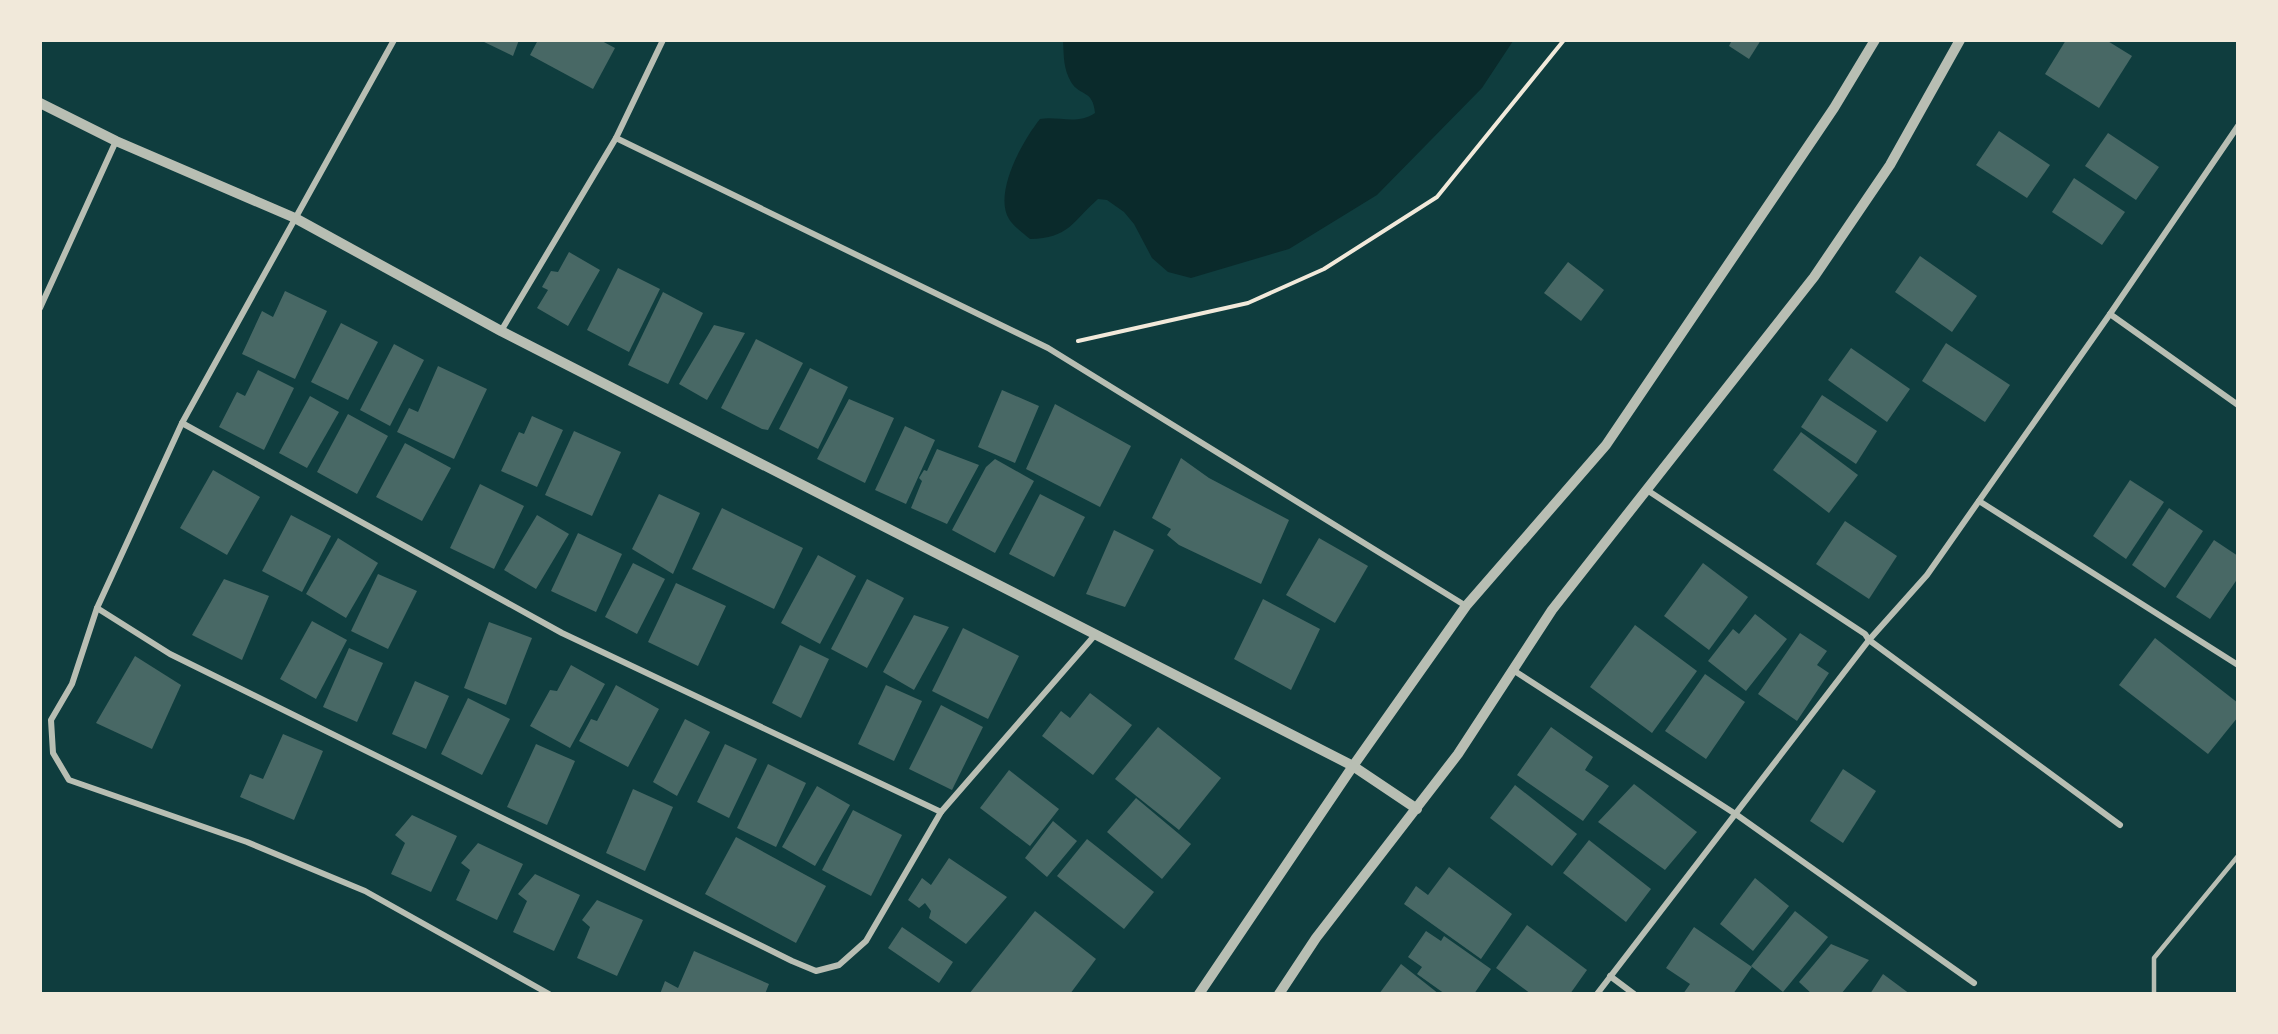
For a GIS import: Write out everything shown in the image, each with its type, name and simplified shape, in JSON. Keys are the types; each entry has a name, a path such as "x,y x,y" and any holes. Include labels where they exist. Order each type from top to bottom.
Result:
{"street":[{"path":"394,40 182,423 97,608 72,684 51,720 53,753 69,780 247,842 365,891 549,993"},
{"path":"501,331 616,138 663,40"},
{"path":"1199,993 1353,766 1466,606 1606,445 1833,108 1875,40"},
{"path":"1279,993 1316,938 1458,754 1552,610 1814,277 1890,165 1960,40"},
{"path":"40,103 116,141 295,218 501,331 1353,766 1417,809"},
{"path":"1597,993 1737,815 1869,640 1927,575 2110,314 2238,126"},
{"path":"616,138 1048,348 1466,606"},
{"path":"40,308 116,141"},
{"path":"2110,314 2238,405"},
{"path":"182,423 562,633 941,812"},
{"path":"1647,490 1865,634 1869,640 2120,825"},
{"path":"1978,501 2238,665"},
{"path":"97,608 170,654 770,951 816,971 839,965 866,941 941,812 1095,635"},
{"path":"1513,670 1737,815 1974,983"},
{"path":"1610,976 1634,993"}],"lane":[{"path":"2154,993 2154,958 2238,856"}],"path":[{"path":"1048,348 1248,303 1324,269 1437,197 1564,40"}],"water":[{"path":"1063,40 1513,41 1482,88 1377,195 1289,249 1191,278 1168,272 1152,258 1134,224 1124,212 1107,200 1098,199 1068,228 1053,236 1043,238 1030,239 1009,219 1005,208 1007,181 1019,153 1040,119 1082,119 1095,113 1092,100 1078,90 1068,77 1064,62"}],"building":[{"path":"480,40 519,40 513,56"},
{"path":"538,40 600,40 615,48 593,89 530,55"},
{"path":"1732,40 1761,40 1749,59 1729,46"},
{"path":"2066,40 2106,40 2132,56 2099,108 2045,74"},
{"path":"1999,131 2050,165 2027,198 1976,165"},
{"path":"2108,133 2159,167 2136,200 2085,166"},
{"path":"2074,178 2125,212 2102,245 2052,212"},
{"path":"569,252 600,270 568,326 537,308 548,290 542,287 551,271 558,272"},
{"path":"1920,256 1977,296 1952,332 1895,292"},
{"path":"1568,262 1604,290 1581,321 1544,293"},
{"path":"618,268 660,289 629,352 587,330"},
{"path":"285,291 327,311 295,379 242,354 262,311 273,317"},
{"path":"663,292 703,313 668,384 628,365"},
{"path":"341,323 378,342 348,400 311,382"},
{"path":"714,325 745,333 707,400 679,384"},
{"path":"756,339 803,363 768,430 721,408"},
{"path":"1946,343 2010,385 1985,422 1922,381"},
{"path":"394,344 424,360 390,426 360,410"},
{"path":"1851,348 1910,389 1887,422 1828,380"},
{"path":"438,366 487,389 454,459 397,432 409,408 418,412"},
{"path":"810,368 848,387 818,449 779,429"},
{"path":"258,370 294,388 264,450 219,427 237,392 245,396"},
{"path":"1002,390 1039,406 1015,463 978,447"},
{"path":"1822,395 1877,431 1856,464 1801,427"},
{"path":"310,396 339,412 307,468 279,453"},
{"path":"849,399 894,418 865,483 817,459"},
{"path":"1055,404 1131,446 1100,507 1026,469"},
{"path":"348,414 388,436 357,494 317,472"},
{"path":"532,416 563,430 537,487 501,471 519,432 524,434"},
{"path":"905,426 935,440 906,504 875,490"},
{"path":"574,431 621,452 592,516 545,495"},
{"path":"1801,432 1858,475 1829,513 1773,470"},
{"path":"405,443 451,468 422,521 376,497"},
{"path":"937,449 979,465 947,524 911,508 922,481 919,478 924,470 927,471"},
{"path":"1181,458 1209,478 1289,520 1261,584 1179,545 1167,535 1171,529 1152,518"},
{"path":"995,459 1034,481 995,553 952,530 986,467"},
{"path":"213,470 260,497 227,555 180,528"},
{"path":"2130,480 2164,502 2126,559 2093,536"},
{"path":"480,484 524,506 494,569 450,548"},
{"path":"659,494 700,513 673,574 632,549"},
{"path":"1040,494 1085,517 1054,577 1009,554"},
{"path":"722,508 803,548 774,609 692,569"},
{"path":"2169,508 2203,531 2165,588 2132,565"},
{"path":"291,515 331,536 302,592 262,571"},
{"path":"537,515 569,534 536,589 504,570"},
{"path":"1845,521 1897,556 1869,599 1816,564"},
{"path":"1114,530 1154,550 1125,607 1086,594"},
{"path":"578,533 622,554 596,612 551,591"},
{"path":"338,538 378,563 346,618 306,594"},
{"path":"1319,538 1368,566 1335,623 1286,595"},
{"path":"2214,540 2238,556 2238,578 2210,619 2176,597"},
{"path":"818,555 856,576 820,644 781,623"},
{"path":"633,563 665,579 637,634 605,617"},
{"path":"1703,563 1748,597 1709,650 1664,616"},
{"path":"378,574 417,591 388,649 351,631"},
{"path":"224,579 269,596 242,660 192,635"},
{"path":"867,579 904,598 867,668 831,649"},
{"path":"676,583 726,606 698,666 648,642"},
{"path":"1263,599 1320,629 1291,690 1234,659"},
{"path":"1755,614 1787,639 1746,691 1708,661 1733,629 1739,634"},
{"path":"914,615 949,627 914,690 883,672"},
{"path":"312,621 347,640 316,699 280,679"},
{"path":"489,622 532,638 506,705 464,688"},
{"path":"1635,625 1697,671 1652,733 1590,687"},
{"path":"963,628 1019,656 988,719 932,691"},
{"path":"1800,633 1827,651 1817,665 1829,673 1797,721 1758,694"},
{"path":"2155,638 2238,703 2238,717 2208,754 2119,685"},
{"path":"800,645 829,659 801,718 772,703"},
{"path":"349,648 383,663 357,722 323,707"},
{"path":"135,656 181,685 152,749 96,723"},
{"path":"571,665 605,684 570,748 530,726 550,690 557,691"},
{"path":"1705,674 1745,702 1706,759 1665,731"},
{"path":"415,681 449,696 426,749 392,734"},
{"path":"616,685 659,709 628,767 579,741 591,719 597,721"},
{"path":"886,685 922,701 894,761 858,744"},
{"path":"1090,693 1132,725 1093,775 1042,736 1061,711 1070,718"},
{"path":"468,698 510,719 482,775 441,754"},
{"path":"941,705 983,727 952,790 909,769"},
{"path":"685,719 710,732 677,796 653,782"},
{"path":"1158,727 1221,778 1179,830 1115,779"},
{"path":"1551,727 1593,757 1585,770 1609,786 1583,821 1517,775"},
{"path":"283,734 323,751 294,820 240,797 250,774 263,779"},
{"path":"536,744 575,761 547,825 507,807"},
{"path":"725,744 757,759 729,818 697,802"},
{"path":"768,764 806,783 776,847 737,828"},
{"path":"1843,769 1876,791 1843,843 1810,821"},
{"path":"1009,770 1059,809 1030,846 980,808"},
{"path":"1634,784 1697,832 1665,870 1598,822"},
{"path":"1515,785 1577,834 1552,866 1490,818"},
{"path":"817,786 850,805 815,866 782,847"},
{"path":"633,789 673,807 645,871 606,853"},
{"path":"1136,798 1191,844 1162,879 1107,832"},
{"path":"853,810 902,835 871,896 822,870"},
{"path":"412,815 457,836 431,892 391,874 405,843 395,835"},
{"path":"1053,821 1077,841 1047,877 1025,858"},
{"path":"736,837 826,886 796,943 705,894"},
{"path":"1087,839 1154,892 1124,929 1057,876"},
{"path":"1589,840 1651,889 1626,922 1563,873"},
{"path":"478,843 523,864 497,920 456,900 470,870 461,863"},
{"path":"949,858 1007,897 966,944 929,918 931,911 925,903 919,908 908,900 922,878 931,885"},
{"path":"1449,867 1512,914 1481,959 1404,904 1416,886 1428,895"},
{"path":"535,874 580,895 554,951 513,932 527,901 518,894"},
{"path":"1755,878 1789,906 1753,951 1720,924"},
{"path":"597,900 643,920 617,976 577,958 590,927 582,920"},
{"path":"1035,911 1096,959 1070,994 969,994"},
{"path":"1795,911 1828,937 1783,992 1751,966"},
{"path":"1527,925 1587,970 1570,994 1531,994 1496,968"},
{"path":"902,927 953,962 939,983 888,948"},
{"path":"1694,927 1752,967 1733,994 1683,994 1690,984 1666,968"},
{"path":"1426,931 1441,941 1444,936 1491,969 1474,994 1445,994 1417,974 1422,967 1408,957"},
{"path":"1831,944 1869,960 1841,994 1812,994 1799,982"},
{"path":"694,951 769,984 765,994 660,994 665,981 678,988"},
{"path":"1401,964 1439,994 1379,994"},
{"path":"1883,974 1910,994 1870,994"}]}
